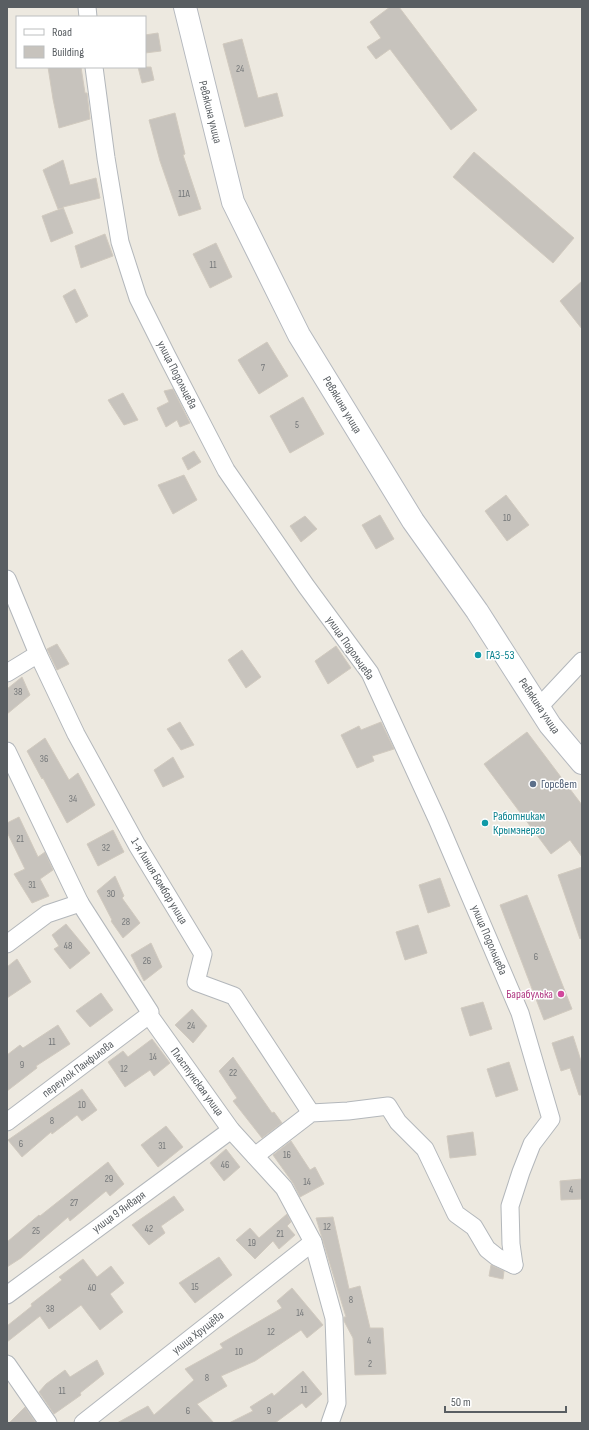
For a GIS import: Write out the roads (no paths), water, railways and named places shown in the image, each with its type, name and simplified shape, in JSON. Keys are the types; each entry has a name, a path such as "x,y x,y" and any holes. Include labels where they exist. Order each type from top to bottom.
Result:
{"main road":[{"name":"Ревякина улица","path":"185,7 233,202 299,335 413,521 477,611 550,725 582,763"}],"street":[{"name":"улица Подольцева","path":"94,68 106,158 120,242 138,298 226,470 306,586 370,673 437,819 520,1013 551,1119 532,1144 510,1206 511,1244 514,1266 497,1257 487,1249 474,1227 456,1214 425,1149 398,1122 388,1106 348,1111 311,1113"},
{"path":"7,579 38,654 7,673"},
{"name":"1-я Линия Бомбор улица","path":"38,654 76,734 137,845 203,954 196,982 234,996 311,1113"},
{"path":"539,708 582,661"},
{"name":"Пластунская улица","path":"7,751 80,903 150,1012 149,1016 231,1130 284,1188 313,1242 334,1318 338,1403 330,1423"},
{"path":"7,944 47,914 80,903"},
{"name":"переулок Панфилова","path":"7,1122 149,1016"},
{"path":"255,1156 311,1113"},
{"name":"улица 9 Января","path":"7,1295 231,1130"},
{"name":"улица Хрущёва","path":"83,1423 313,1242"},
{"path":"7,1364 48,1423"}],"place":[{"name":"ГАЗ-53","path":"478,655"},
{"name":"Горсвет","path":"533,784"},
{"name":"Работникам Крымэнерго","path":"485,823"},
{"name":"Барабулька","path":"561,994"}]}
